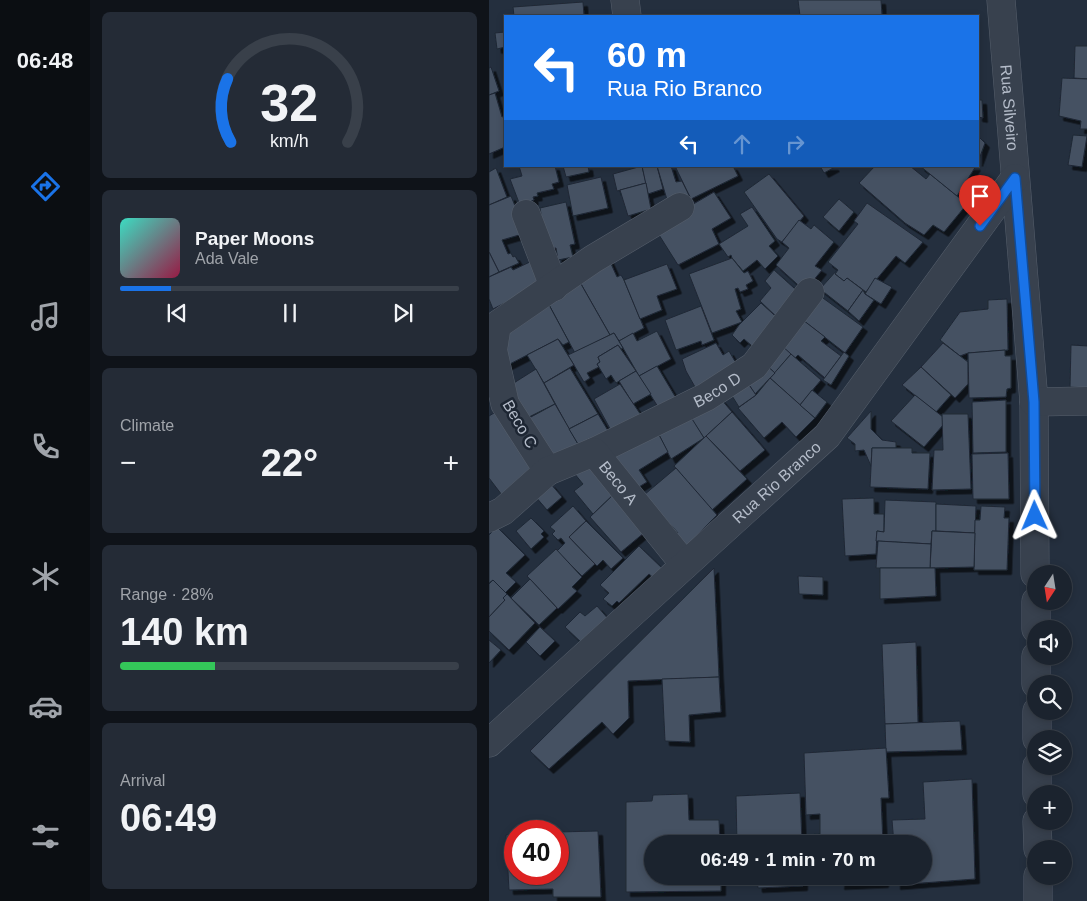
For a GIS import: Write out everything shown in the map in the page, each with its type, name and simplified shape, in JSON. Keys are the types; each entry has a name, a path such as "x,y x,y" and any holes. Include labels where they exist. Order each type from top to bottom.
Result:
{"street":[{"path":"625,0 627,15"},
{"name":"Rua Silveiro","path":"1001,0 1034,402 1035,565"},
{"name":"Rua Rio Branco","path":"489,743 827,436 1015,178"},
{"name":"Beco C","path":"548,470 505,404 493,350 497,325 593,259 680,207"},
{"path":"526,214 554,287"},
{"name":"Beco D","path":"595,452 707,397 754,366 811,292"},
{"path":"1034,402 1087,400"},
{"name":"Beco A","path":"489,518 503,511 548,470 595,452 685,565"},
{"path":"1038,885 1038,901"}],"building":[{"path":"798,0 881,0 882,15 800,15"},
{"path":"583,2 584,15 514,15 513,7"},
{"path":"504,32 504,47 497,49 495,33"},
{"path":"1075,46 1088,46 1088,79 1074,78"},
{"path":"491,67 499,91 489,95 489,68"},
{"path":"1062,78 1088,79 1088,129 1080,129 1081,121 1059,116"},
{"path":"495,93 502,117 504,116 504,147 489,154 489,95"},
{"path":"979,100 982,100 983,118 979,117"},
{"path":"1073,135 1087,136 1082,167 1068,165"},
{"path":"979,137 985,143 979,159"},
{"path":"519,167 555,167 559,182 552,184 554,189 537,193 538,196 533,197 534,200 531,201 532,205 521,208 510,179 522,176"},
{"path":"563,167 588,167 589,172 566,177"},
{"path":"642,167 646,183 617,191 613,174"},
{"path":"642,167 657,167 663,189 648,194"},
{"path":"657,167 671,167 676,182 682,181 689,195 668,203"},
{"path":"675,167 734,167 738,176 691,199"},
{"path":"821,167 835,167 824,173"},
{"path":"874,167 911,167 926,179 930,174 967,204 944,232 933,225 924,235 905,223 859,183"},
{"path":"921,167 975,167 957,196"},
{"path":"496,168 507,197 489,205 489,172"},
{"path":"769,174 804,216 782,242 777,239 744,192"},
{"path":"601,177 608,208 573,216 567,185"},
{"path":"646,183 651,209 628,216 620,190"},
{"path":"714,192 731,218 712,229 719,244 678,265 654,227"},
{"path":"511,196 526,233 502,240 508,254 511,253 513,257 515,256 519,263 499,272 489,252 489,205"},
{"path":"839,199 854,212 839,231 823,217"},
{"path":"566,202 575,244 570,245 573,257 558,260 556,248 547,249 540,208"},
{"path":"867,203 923,242 905,263 896,256 866,292 847,278 844,281 835,274 838,270 828,262 858,224 854,221"},
{"path":"752,207 775,241 769,246 778,256 765,269 757,260 743,271 731,255 728,257 719,244 748,226 740,214"},
{"path":"799,220 811,229 814,225 834,242 815,266 822,270 812,282 807,293 776,265 789,248 782,242"},
{"path":"489,252 499,272 489,277"},
{"path":"608,257 617,277 621,275 624,280 644,328 619,341 614,333 610,335 577,277"},
{"path":"732,258 744,273 748,271 753,281 746,285 748,289 740,292 738,288 735,289 741,309 736,311 742,322 712,333 689,274"},
{"path":"534,260 546,282 493,309 489,299 489,277 511,267 513,270"},
{"path":"667,264 677,289 657,296 662,310 640,319 624,280"},
{"path":"774,270 804,297 783,323 760,301 771,288 765,281"},
{"path":"837,270 835,274 844,281 847,278 863,290 848,311 820,289"},
{"path":"577,277 610,335 575,353 548,303"},
{"path":"875,278 892,287 881,304 865,294"},
{"path":"863,290 865,294 874,300 859,321 848,311"},
{"path":"816,293 863,327 845,353 799,317"},
{"path":"1007,299 1008,350 968,353 960,356 940,340 960,312 988,309 988,300"},
{"path":"548,303 569,342 563,345 558,339 506,366 504,328"},
{"path":"761,303 783,323 760,353 744,339 740,343 732,335 739,325"},
{"path":"701,306 714,340 702,345 701,341 676,350 665,320"},
{"path":"799,317 825,337 821,341 841,356 825,378 798,355 795,358 776,341"},
{"path":"657,331 671,359 639,376 619,341 633,333 637,341"},
{"path":"614,333 623,348 621,349 618,345 598,357 600,362 597,364 599,367 587,373 590,378 584,382 568,355"},
{"path":"558,339 574,365 544,383 527,355"},
{"path":"716,343 723,355 729,351 740,370 699,394 686,371 682,359"},
{"path":"943,343 968,362 968,384 955,398 921,367"},
{"path":"618,345 636,371 616,383 611,375 606,379 597,364 600,362 598,357"},
{"path":"781,345 791,354 775,373 765,364"},
{"path":"1071,345 1088,346 1088,388 1070,387"},
{"path":"1005,350 1005,356 1011,356 1011,388 1007,389 1006,397 969,398 968,353"},
{"path":"844,352 849,356 831,385 823,380"},
{"path":"791,354 821,380 800,405 770,378"},
{"path":"765,364 775,373 755,394 745,379"},
{"path":"657,366 676,398 658,407 639,376"},
{"path":"921,367 951,395 936,412 902,385"},
{"path":"570,368 598,414 569,429 544,383"},
{"path":"536,369 555,404 527,418 509,386"},
{"path":"636,371 651,394 633,404 619,381"},
{"path":"770,378 815,418 796,437 782,422 764,438 738,408 756,395"},
{"path":"745,379 756,395 739,407 729,391"},
{"path":"620,384 643,418 614,436 594,399"},
{"path":"812,390 827,402 815,418 800,405"},
{"path":"915,395 943,417 943,425 924,447 891,421"},
{"path":"720,398 732,412 704,438 690,417"},
{"path":"1006,400 1006,452 973,453 972,402"},
{"path":"555,404 578,444 554,459 529,418"},
{"path":"504,407 540,469 505,499 489,478 489,416"},
{"path":"871,411 871,429 882,440 896,442 896,448 872,448 871,466 864,450 855,451 855,444 847,438"},
{"path":"732,412 765,450 740,471 706,436"},
{"path":"598,414 610,434 578,444 569,429"},
{"path":"689,414 704,438 671,459 657,431"},
{"path":"942,414 968,414 971,489 932,490 934,450 943,450"},
{"path":"657,431 668,452 639,470 647,482 634,490 612,454"},
{"path":"706,436 747,479 712,510 674,466"},
{"path":"872,448 912,448 912,453 930,453 928,489 870,487"},
{"path":"1008,453 1009,499 973,499 972,454"},
{"path":"591,465 613,495 593,514 574,491 583,484 574,473"},
{"path":"676,468 717,515 686,546 676,535 678,533 644,495"},
{"path":"550,483 562,497 547,510 535,496"},
{"path":"613,495 645,532 621,552 590,517"},
{"path":"874,498 874,514 884,514 884,532 877,531 876,554 845,556 842,499"},
{"path":"885,500 936,502 936,531 932,531 931,544 876,541 877,531 884,532"},
{"path":"936,504 976,506 975,533 936,531"},
{"path":"573,506 586,521 569,537 595,564 582,576 557,551 565,543 561,538 558,540 552,534 555,531 550,527"},
{"path":"981,506 1005,507 1004,518 1009,518 1007,570 974,570 975,520 980,520"},
{"path":"531,518 544,531 541,534 544,537 531,549 516,531"},
{"path":"586,521 623,558 611,569 603,560 597,566 569,537"},
{"path":"497,527 525,555 506,573 516,582 505,593 493,580 489,583 489,535"},
{"path":"932,531 975,533 974,567 930,568"},
{"path":"878,541 931,544 930,568 876,568"},
{"path":"639,546 664,570 655,579 649,574 619,603 617,601 612,606 603,599 609,593 600,585"},
{"path":"556,549 582,577 572,587 577,591 558,609 527,576"},
{"path":"714,568 719,677 628,681 629,718 613,734 602,722 549,769 530,751"},
{"path":"880,568 935,568 936,596 880,599"},
{"path":"798,576 823,577 823,595 799,594"},
{"path":"530,579 557,608 539,625 511,598"},
{"path":"493,580 507,594 503,598 505,600 489,617 489,584"},
{"path":"507,594 535,623 509,650 489,631 489,617 505,600 503,598"},
{"path":"597,606 610,621 584,645 565,627 580,612 585,616"},
{"path":"540,627 555,641 540,656 526,642"},
{"path":"489,640 501,650 489,663"},
{"path":"916,642 918,723 885,724 882,644"},
{"path":"719,677 721,712 689,715 690,742 665,741 662,679"},
{"path":"960,721 962,750 886,752 885,724"},
{"path":"886,748 889,798 881,798 883,835 807,835 820,834 820,814 806,815 804,753"},
{"path":"972,779 975,879 932,882 932,835 893,835 892,820 925,819 923,782"},
{"path":"800,793 802,835 737,835 736,796"},
{"path":"688,794 689,820 719,820 720,835 644,835 644,885 721,885 721,891 626,892 626,802 652,801 653,795"},
{"path":"598,831 601,897 553,897 553,889 509,890 509,885 569,885 569,832"},
{"path":"758,885 803,885 803,886 758,888"}],"route":[{"path":"980,226 1015,178 1034,402 1035,516"}]}
